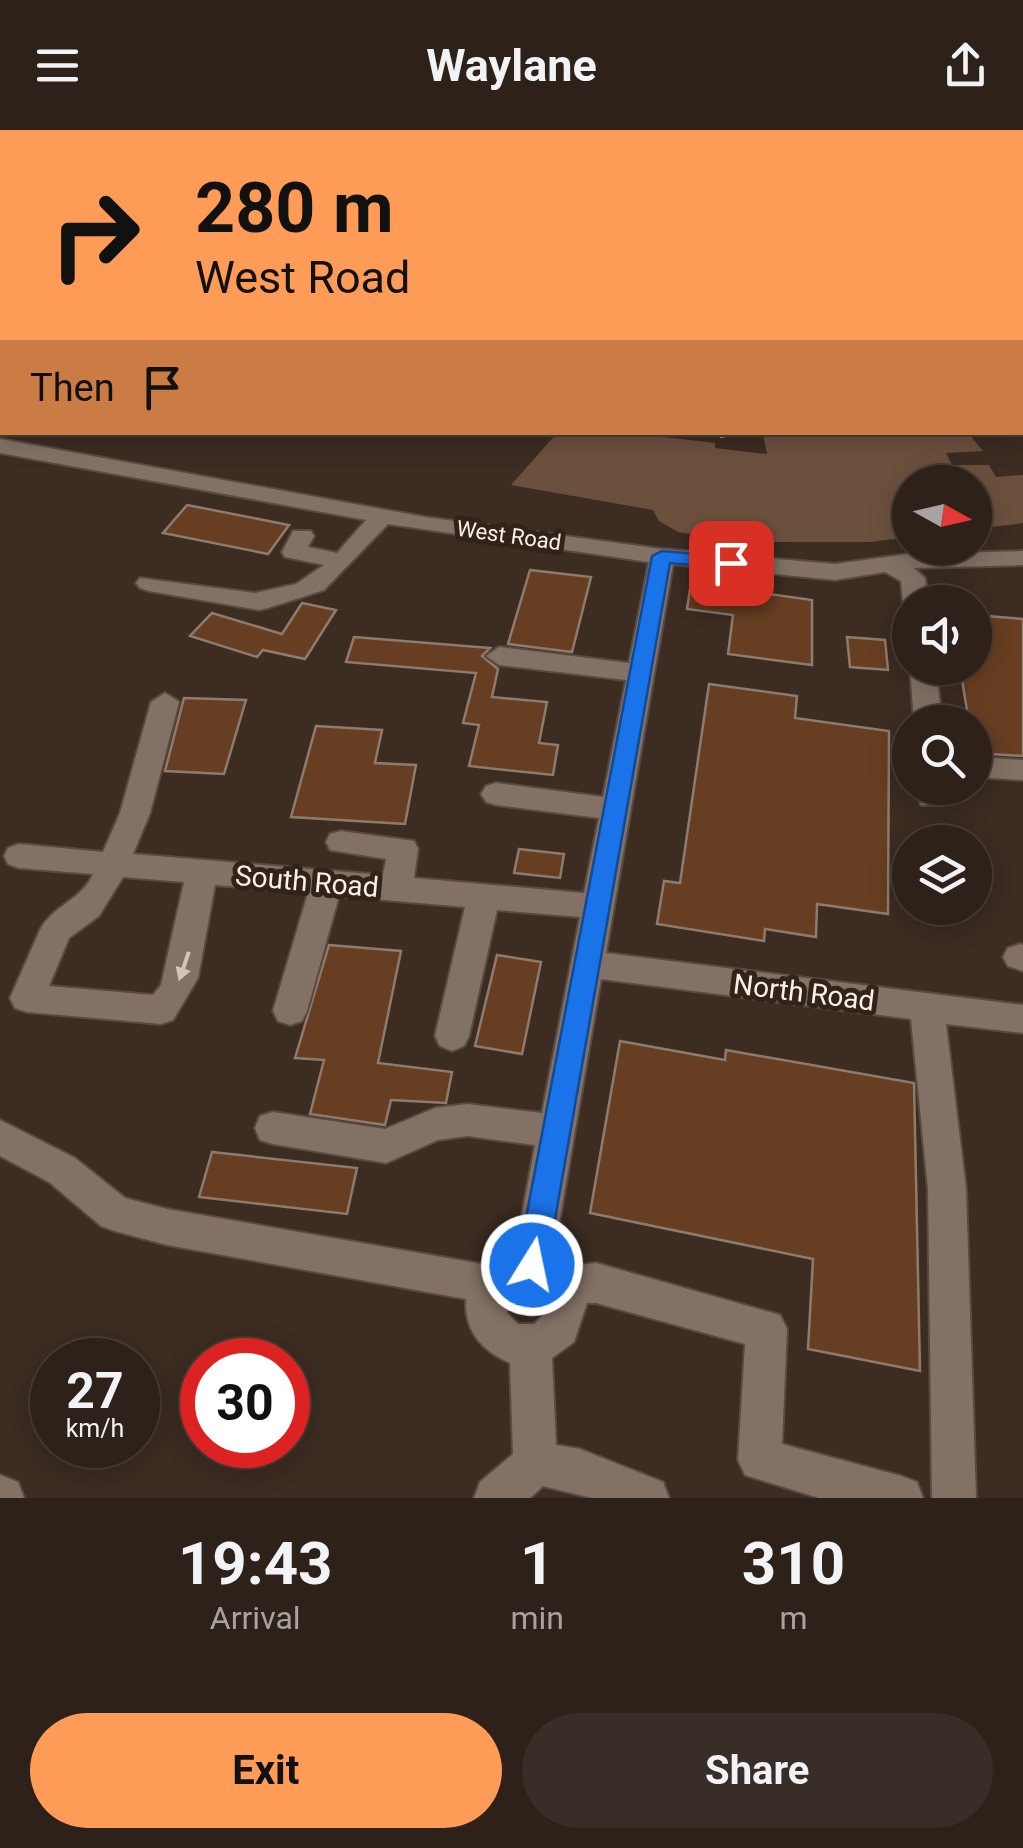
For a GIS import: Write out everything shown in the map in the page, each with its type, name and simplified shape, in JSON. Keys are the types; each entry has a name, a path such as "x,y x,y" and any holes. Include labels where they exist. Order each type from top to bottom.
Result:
{"street":[{"name":"West Road","path":"0,446 383,516 662,556 835,572 950,558 1023,558"},
{"path":"149,583 260,602 277,590 306,589 342,560 383,516"},
{"path":"302,536 294,552 342,560"},
{"path":"662,556 556,1131 547,1276 566,1298 563,1323 556,1334 533,1345 508,1341 497,1334 486,1310 490,1286 508,1269 547,1276 596,1283 766,1329 760,1460 901,1498"},
{"path":"889,564 913,578 914,585"},
{"path":"499,656 639,673"},
{"path":"165,702 135,813 112,864 88,907 56,930 27,998 161,1010 174,996 195,936 195,894 204,872"},
{"path":"992,768 1023,770"},
{"path":"496,794 613,809"},
{"path":"341,842 404,850 396,889"},
{"name":"South Road","path":"19,856 595,906"},
{"path":"290,1010 327,883"},
{"path":"452,1036 484,896"},
{"name":"North Road","path":"586,964 1023,1019"},
{"path":"926,1007 937,1063 950,1289 954,1498"},
{"path":"272,1128 386,1146 435,1124 467,1120 556,1131"},
{"path":"0,1137 62,1170 115,1213 167,1227 451,1275 490,1286"},
{"path":"533,1345 529,1381 536,1462"},
{"path":"496,1498 536,1462"},
{"path":"536,1462 580,1471 647,1498"}],"path":[{"path":"720,437 732,435"}],"shaded area":[{"path":"555,435 646,435 767,454 763,435 970,435 983,451 946,453 952,465 892,465 892,539 741,542 678,532 659,521 653,510 511,485"},
{"path":"992,470 996,477 1023,475 1023,523 992,527"}],"building":[{"path":"187,505 289,525 268,554 163,533"},
{"path":"530,570 591,577 572,652 508,644"},
{"path":"691,583 812,600 812,665 728,654 733,615 687,609"},
{"path":"302,603 336,610 305,659 263,650 257,657 190,636 212,613 282,634"},
{"path":"992,616 1023,619 1023,756 992,754 992,705 966,705 963,685 992,685"},
{"path":"354,637 490,648 482,656 498,669 492,697 547,702 539,743 558,745 553,775 469,766 479,725 463,723 476,673 346,662"},
{"path":"847,637 885,640 888,670 850,667"},
{"path":"709,684 797,696 795,718 889,731 888,914 817,904 816,937 765,929 764,941 657,924 664,881 680,883"},
{"path":"184,698 246,700 224,774 165,771"},
{"path":"316,726 382,730 375,763 416,765 405,824 291,817"},
{"path":"519,849 564,854 560,878 514,873"},
{"path":"329,945 401,951 378,1063 452,1072 446,1103 391,1100 385,1125 310,1114 324,1060 295,1058"},
{"path":"497,955 541,962 522,1054 475,1046"},
{"path":"620,1041 725,1060 726,1050 914,1083 920,1371 808,1349 813,1259 590,1213"},
{"path":"212,1152 357,1168 347,1214 199,1197"}],"route":[{"path":"532,1265 662,556 731,563"}]}
